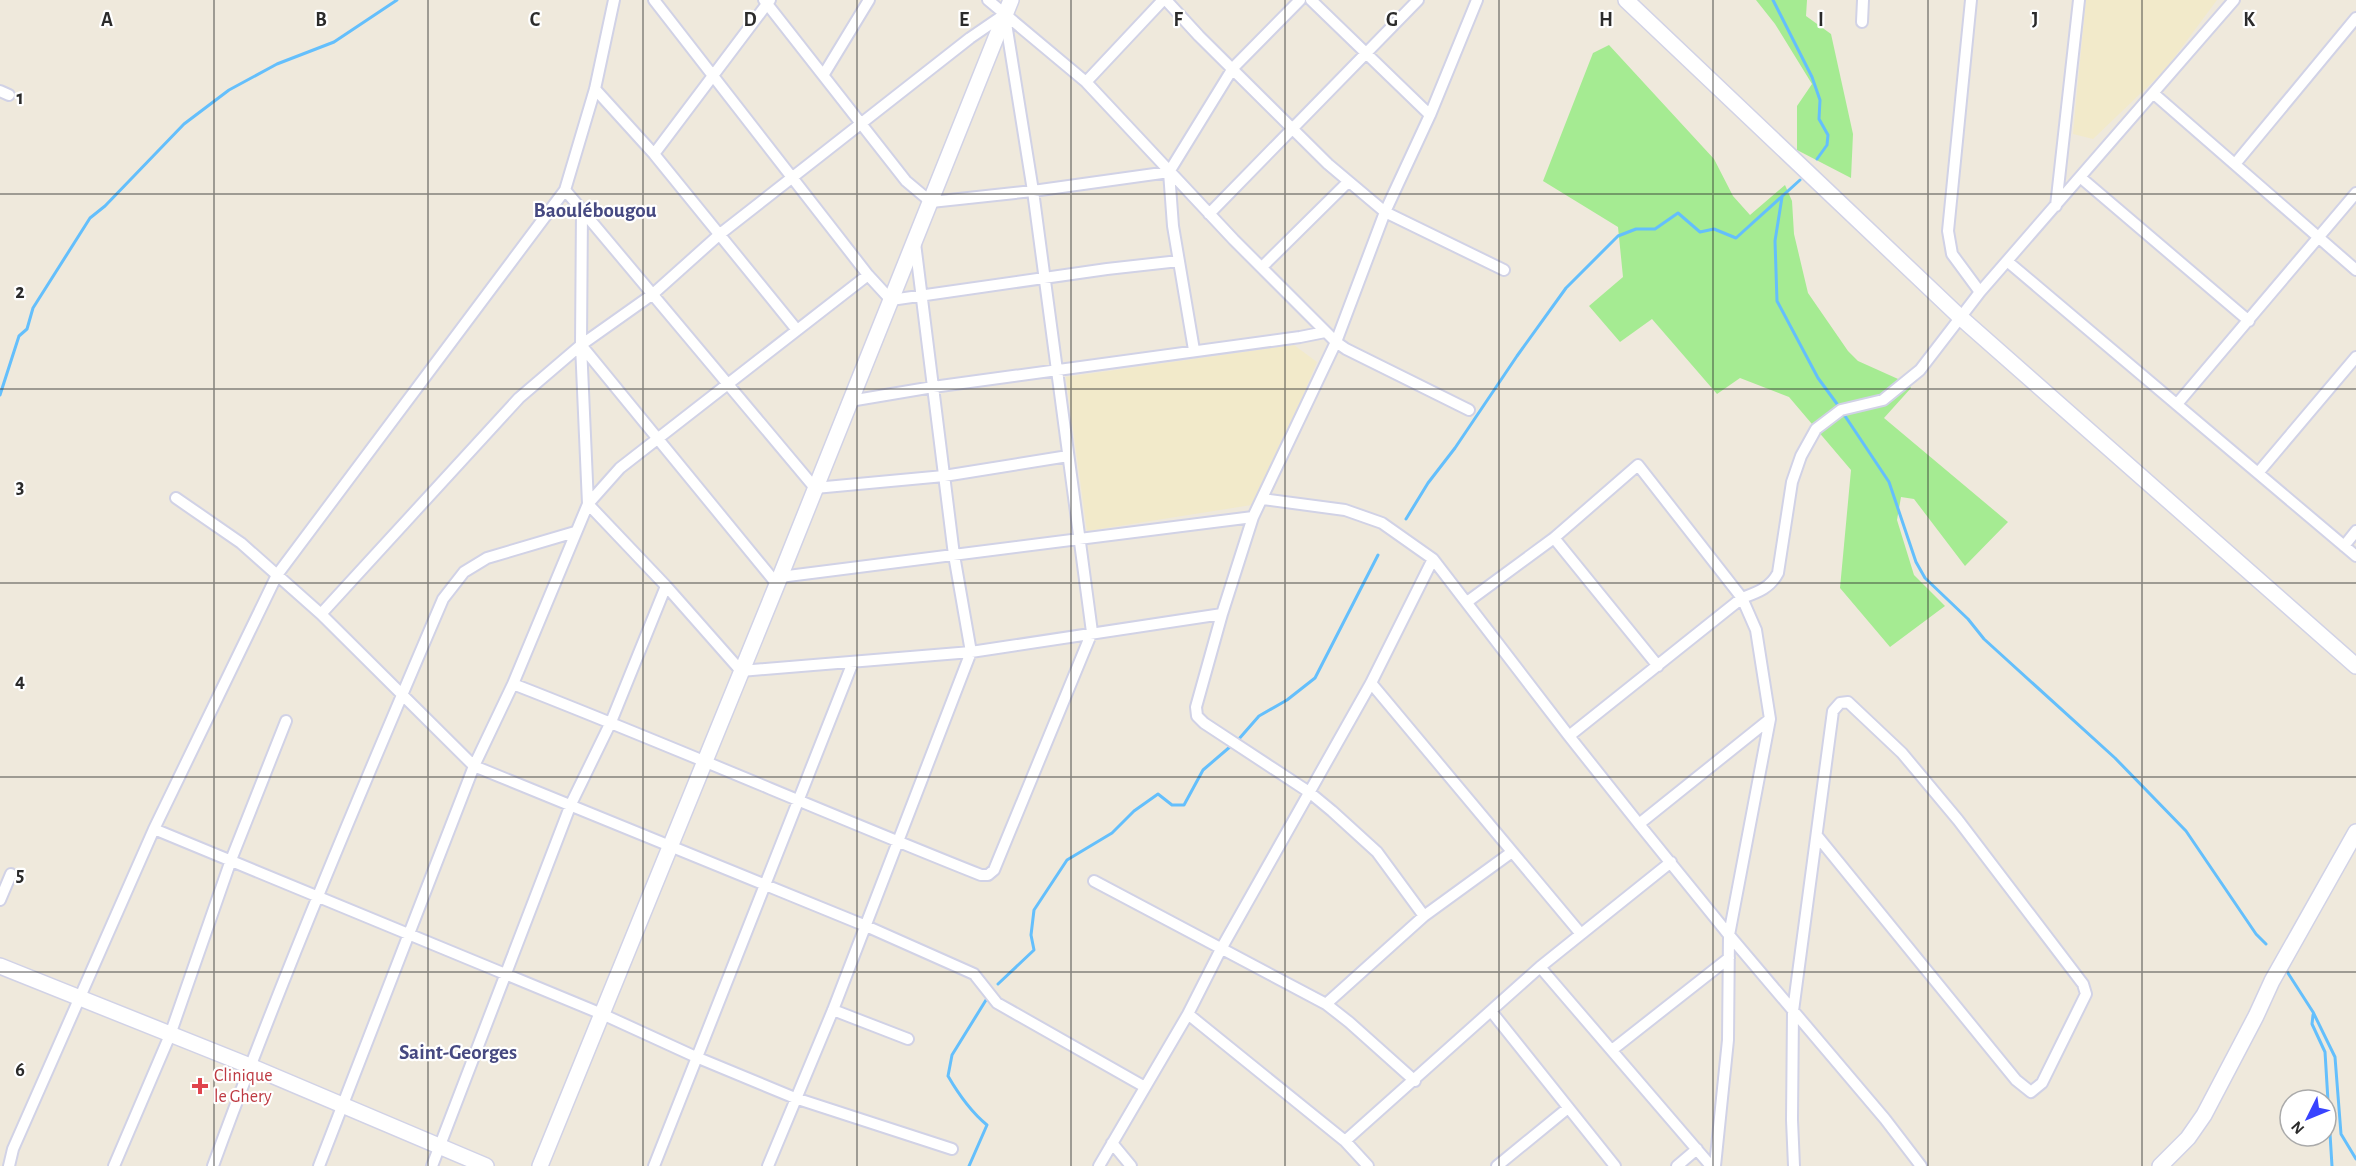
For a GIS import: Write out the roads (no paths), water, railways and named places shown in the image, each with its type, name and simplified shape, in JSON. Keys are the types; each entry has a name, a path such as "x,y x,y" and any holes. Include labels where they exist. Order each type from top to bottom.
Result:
{"street":[{"path":"9,1166 13,1149 154,829 277,575 565,190 595,89 614,0"},
{"path":"824,74 869,0"},
{"path":"988,0 1008,7 1086,82 1209,214 1336,342 1469,410"},
{"path":"1086,82 1165,0 1348,182 1385,212 1504,270"},
{"path":"1194,350 1173,226 1169,172 1233,68 1300,0"},
{"path":"1311,0 1430,115"},
{"path":"1209,214 1418,0"},
{"path":"1424,916 1377,852 1309,792 1204,723 1197,716 1196,707 1222,614 1253,517 1336,342 1385,212 1430,115 1477,0"},
{"path":"1626,0 1960,317 2356,666"},
{"path":"1862,22 1863,0"},
{"path":"1971,0 1947,231 1952,254 1980,292"},
{"path":"2056,207 2079,0"},
{"path":"1569,736 1742,598 1773,583 1778,573 1792,482 1801,456 1816,429 1841,410 1883,400 1909,381 1931,357 1980,292 2234,0"},
{"path":"654,154 767,1 906,181 930,202 1033,191 1169,172"},
{"path":"659,2 712,75 868,275 891,300"},
{"path":"321,614 519,398 581,345 653,294 720,234 1008,7"},
{"path":"513,684 611,722 981,875 988,875 994,870 1092,632 1008,7"},
{"path":"540,1166 1008,7"},
{"path":"2235,164 2356,18"},
{"path":"595,89 654,154 797,330"},
{"path":"2153,93 2356,270"},
{"path":"2080,177 2249,321"},
{"path":"1262,267 1348,182"},
{"path":"565,190 815,488"},
{"path":"2177,404 2356,193"},
{"path":"582,210 581,345 588,504 666,586 741,671"},
{"path":"768,1166 899,843 971,652 954,555 914,242"},
{"path":"891,300 1179,261"},
{"path":"2007,261 2356,556"},
{"path":"319,1166 474,766 513,684 588,504 620,468 868,275"},
{"path":"850,401 933,387 1325,332"},
{"path":"581,345 778,580"},
{"path":"2258,473 2356,357"},
{"path":"815,488 944,476 1068,456"},
{"path":"1467,602 1554,538 1638,465 1742,598 1756,630 1770,719 1729,935 1728,1040 1713,1166"},
{"path":"176,498 241,543 321,614 474,766 866,926 974,974 997,1003 1144,1087"},
{"path":"1263,499 1345,510 1382,523 1433,559 1639,824 1729,935 1886,1119 1922,1166"},
{"path":"778,580 1253,517"},
{"path":"2344,546 2356,531"},
{"path":"213,1166 250,1066 318,897 444,599 464,572 487,558 575,532"},
{"path":"1554,538 1658,666"},
{"path":"1099,1166 1188,1014 1221,949 1371,683 1433,559"},
{"path":"432,1166 571,804 611,722 666,586"},
{"path":"741,671 971,652 1222,614"},
{"path":"654,1166 853,662"},
{"path":"1371,683 1581,934"},
{"path":"1794,1166 1793,1011 1833,711 1840,702 1848,702 1902,753 1958,820 2083,984 2085,994 2082,1005 2042,1083 2031,1092 2016,1080 1818,837"},
{"path":"1639,824 1770,719"},
{"path":"114,1166 170,1035 231,860 286,721"},
{"path":"154,829 602,1014 696,1057 795,1098 952,1149"},
{"path":"2160,1166 2188,1138 2204,1115 2272,981 2356,832"},
{"path":"1326,1004 1424,916 1512,852"},
{"path":"1345,1141 1540,967 1671,862"},
{"path":"0,900 11,874"},
{"path":"1094,881 1326,1004 1414,1081"},
{"path":"1612,1050 1728,958"},
{"path":"0,966 250,1066 486,1166"},
{"path":"1540,967 1713,1166"},
{"path":"833,1010 908,1039"},
{"path":"1491,1011 1615,1166"},
{"path":"1188,1014 1345,1141 1366,1165"},
{"path":"1497,1166 1568,1108"},
{"path":"1112,1143 1131,1166"},
{"path":"1677,1166 1697,1149"}],"waterway":[{"path":"0,395 19,336 27,329 33,308 90,218 105,206 184,124 229,90 277,64 334,42 397,0"},
{"path":"1773,0 1812,77 1820,100 1819,119 1828,135 1827,145 1817,159"},
{"path":"1406,519 1428,483 1455,448 1566,288 1618,236 1636,229 1655,229 1678,213 1700,232 1714,229 1736,238 1800,180"},
{"path":"1782,197 1775,241 1777,301 1818,378 1840,408"},
{"path":"1843,413 1889,482 1916,562 1925,578 1968,619 1984,639 2115,758 2186,831 2256,934 2266,944"},
{"path":"998,984 1034,950 1031,935 1034,910 1067,860 1112,833 1134,811 1158,794 1172,805 1184,805 1203,770 1238,740 1259,716 1287,700 1315,678 1378,555"},
{"path":"2286,970 2313,1012 2335,1057 2341,1134 2356,1159"},
{"path":"969,1166 987,1125 965,1102 948,1076 952,1055 986,1000"},
{"path":"2313,1015 2312,1024 2325,1052 2332,1166"}],"place":[{"name":"Clinique le Ghery","path":"200,1086"}],"district":[{"name":"Baoulébougou","path":"595,210"},
{"name":"Saint-Georges","path":"458,1052"}]}
